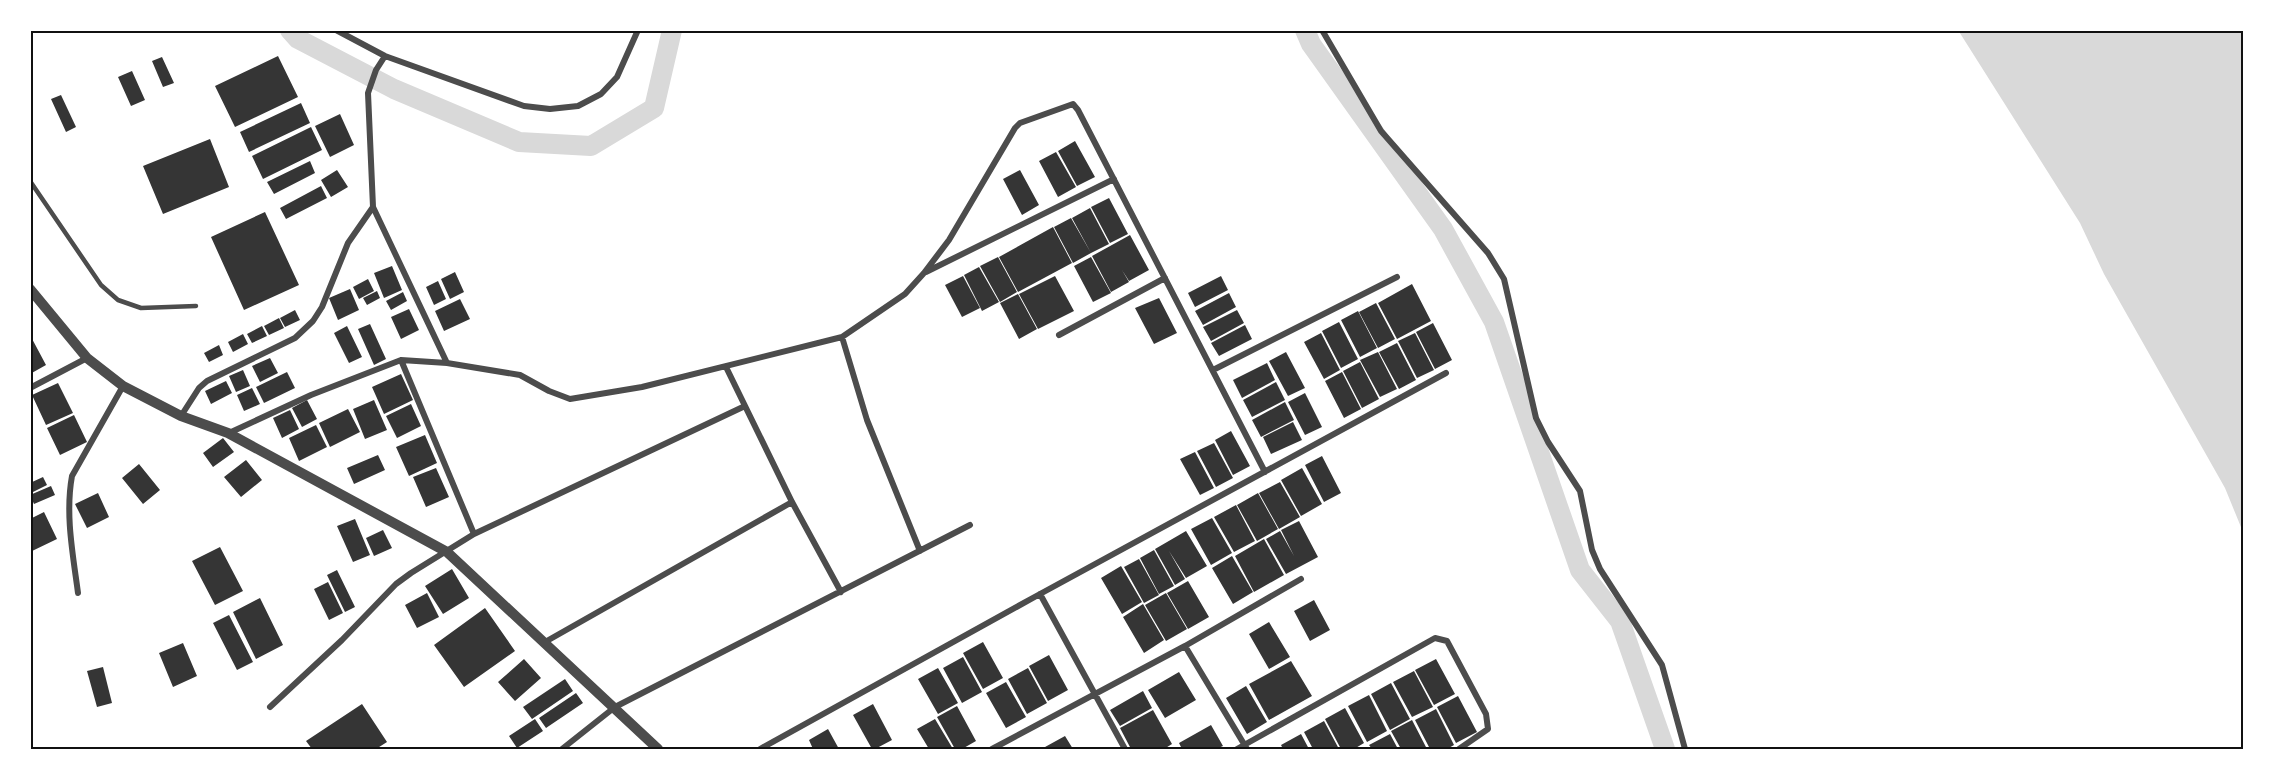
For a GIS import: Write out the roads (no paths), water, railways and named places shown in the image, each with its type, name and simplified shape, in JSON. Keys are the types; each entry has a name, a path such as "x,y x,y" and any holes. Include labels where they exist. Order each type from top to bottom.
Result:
{"street":[{"path":"336,30 385,56 524,106 550,109 578,106 601,94 617,76 638,30"},
{"path":"1322,30 1381,131 1488,254 1504,279 1536,418 1548,442 1580,491 1592,550 1600,569 1662,666 1685,749"},
{"path":"385,56 376,70 368,93 373,207 447,363"},
{"path":"228,433 311,395 401,360 447,363 520,375 549,391 570,399 642,387 842,337 905,294 924,273 949,240 1011,134 1020,123 1073,104 1265,472"},
{"path":"924,273 1114,179"},
{"path":"181,416 199,388 207,381 295,338 313,321 322,307 348,243 373,207"},
{"path":"1213,370 1397,277"},
{"path":"1059,335 1165,278"},
{"path":"30,289 87,358 123,386 181,416 228,433 447,552 615,706 658,749"},
{"path":"842,337 867,420 920,551"},
{"path":"30,388 87,358"},
{"path":"401,360 474,534"},
{"path":"726,367 792,502 842,592"},
{"path":"760,749 1446,374"},
{"path":"78,593 71,540 72,476 123,386"},
{"path":"270,707 342,640 396,584 474,534 745,406"},
{"path":"545,642 792,502"},
{"path":"564,748 615,706 970,525"},
{"path":"992,749 1185,646 1301,579"},
{"path":"1040,594 1125,749"},
{"path":"1237,749 1246,747 1425,643 1436,639 1447,641 1486,714 1488,729 1459,749"},
{"path":"1185,646 1246,747"}],"lane":[{"path":"30,181 101,285 118,300 141,308 195,306"}],"waterway":[{"path":"290,30 298,39 394,89 519,142 591,146 654,108 672,30"},
{"path":"1305,30 1311,44 1443,229 1494,322 1580,570 1620,621 1665,749"}]}
